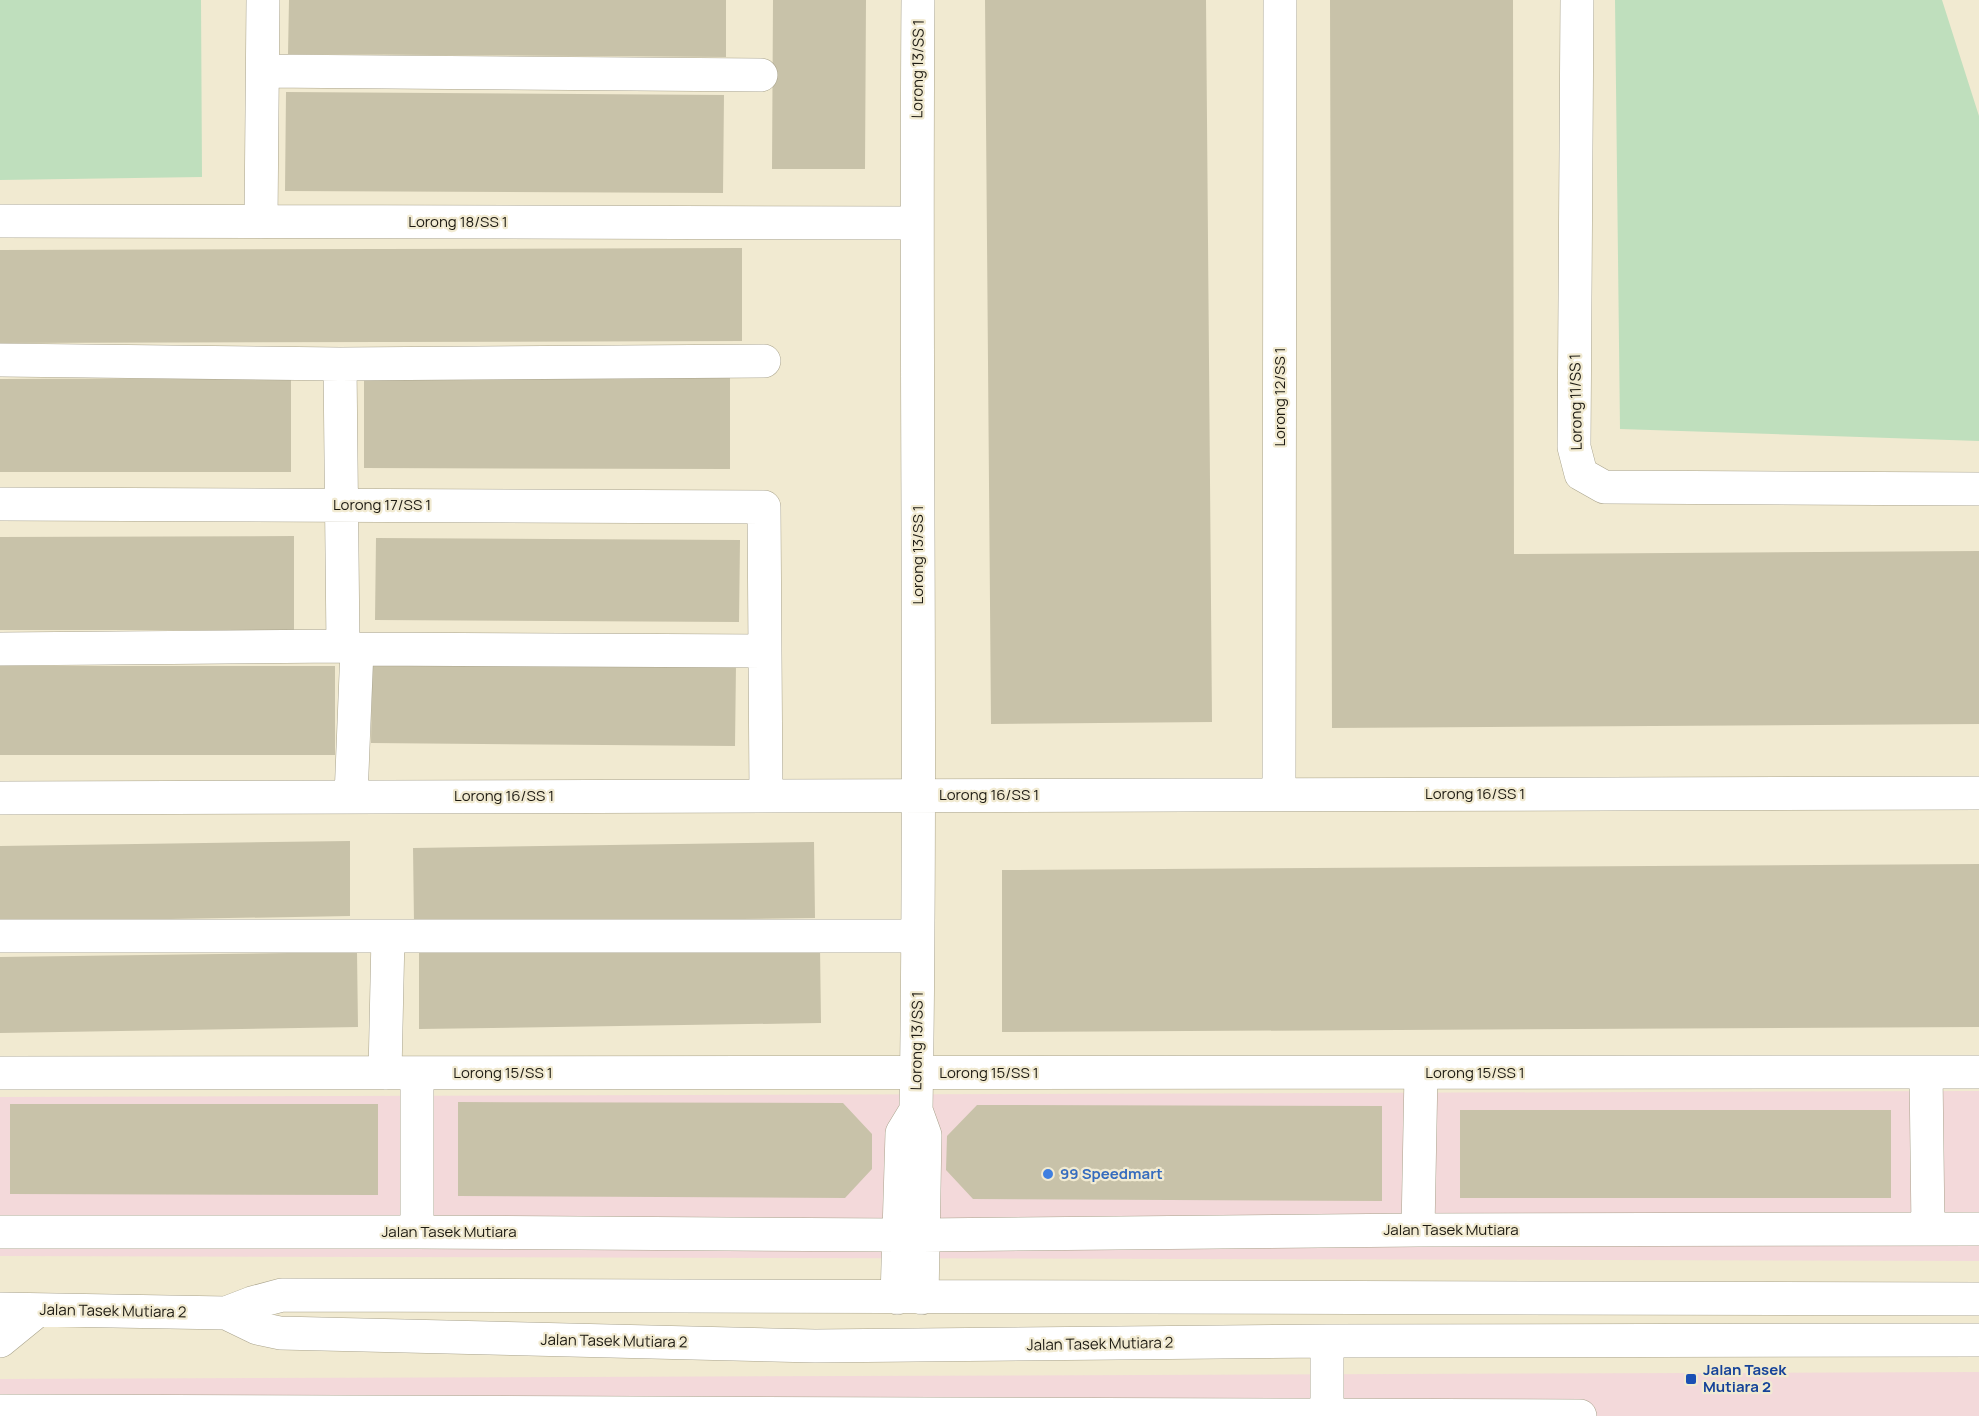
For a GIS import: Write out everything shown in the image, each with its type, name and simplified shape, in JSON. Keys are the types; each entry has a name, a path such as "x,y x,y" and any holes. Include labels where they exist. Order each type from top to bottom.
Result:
{"street":[{"path":"261,222 263,0"},
{"name":"Lorong 13/SS 1","path":"909,1301 910,1235 925,1135 916,1110 919,795 916,223 918,0"},
{"name":"Lorong 12/SS 1","path":"1279,794 1280,0"},
{"name":"Lorong 11/SS 1","path":"1577,0 1574,447 1581,474 1604,487 1979,489"},
{"path":"263,72 761,75"},
{"name":"Lorong 18/SS 1","path":"0,221 916,223"},
{"path":"0,360 340,364 764,361"},
{"path":"340,364 341,505 350,647 351,797"},
{"name":"Lorong 17/SS 1","path":"0,504 764,507 764,651"},
{"path":"0,649 350,647 764,651 766,796"},
{"name":"Lorong 16/SS 1","path":"0,798 1979,793"},
{"path":"0,936 918,936"},
{"path":"388,936 417,1232"},
{"path":"1418,1230 1420,1072"},
{"path":"1926,1072 1928,1229"},
{"name":"Lorong 15/SS 1","path":"0,1073 1979,1072"},
{"name":"Jalan Tasek Mutiara","path":"0,1232 910,1235 1418,1230 1979,1229"},
{"name":"Jalan Tasek Mutiara 2","path":"0,1309 226,1313 282,1295 909,1301 1979,1299"},
{"path":"815,1346 868,1329 909,1301 955,1330 1009,1344"},
{"path":"0,1341 38,1310"},
{"name":"Jalan Tasek Mutiara 2","path":"226,1313 257,1328 280,1333 815,1346 1327,1341 1979,1340"},
{"path":"1327,1341 1327,1416"},
{"path":"0,1411 651,1415 1580,1416"}],"shaded area":[{"path":"1979,1091 1979,1261 0,1256 0,1097"},
{"path":"1979,1372 1979,1416 0,1416 0,1379"}],"green space":[{"path":"0,0 201,0 202,177 0,180"},
{"path":"1615,0 1942,0 1979,116 1979,441 1620,429"}],"building":[{"path":"289,0 726,0 726,57 288,54"},
{"path":"773,0 866,0 865,169 772,169"},
{"path":"985,0 1206,0 1212,722 991,724"},
{"path":"1330,0 1513,0 1514,554 1979,551 1979,724 1332,728"},
{"path":"286,92 724,95 723,193 285,191"},
{"path":"742,248 742,341 0,343 0,250"},
{"path":"364,374 730,374 730,469 364,468"},
{"path":"291,378 291,472 0,472 0,379"},
{"path":"294,536 294,630 0,630 0,537"},
{"path":"376,538 740,540 739,622 375,620"},
{"path":"372,661 736,664 735,746 371,743"},
{"path":"0,666 335,666 335,755 0,755"},
{"path":"350,841 350,916 0,922 0,846"},
{"path":"814,842 815,918 414,923 413,848"},
{"path":"1979,864 1979,1027 1002,1032 1002,870"},
{"path":"820,947 821,1023 419,1029 419,953"},
{"path":"357,952 358,1027 0,1033 0,957"},
{"path":"458,1102 843,1103 872,1134 872,1169 845,1198 458,1196"},
{"path":"10,1104 378,1104 378,1195 10,1194"},
{"path":"977,1105 1382,1106 1382,1201 973,1199 946,1170 947,1136"},
{"path":"1460,1110 1891,1110 1891,1198 1460,1198"}],"place":[{"name":"99 Speedmart","path":"1048,1174"},
{"name":"Jalan Tasek Mutiara 2","path":"1691,1379"}]}
